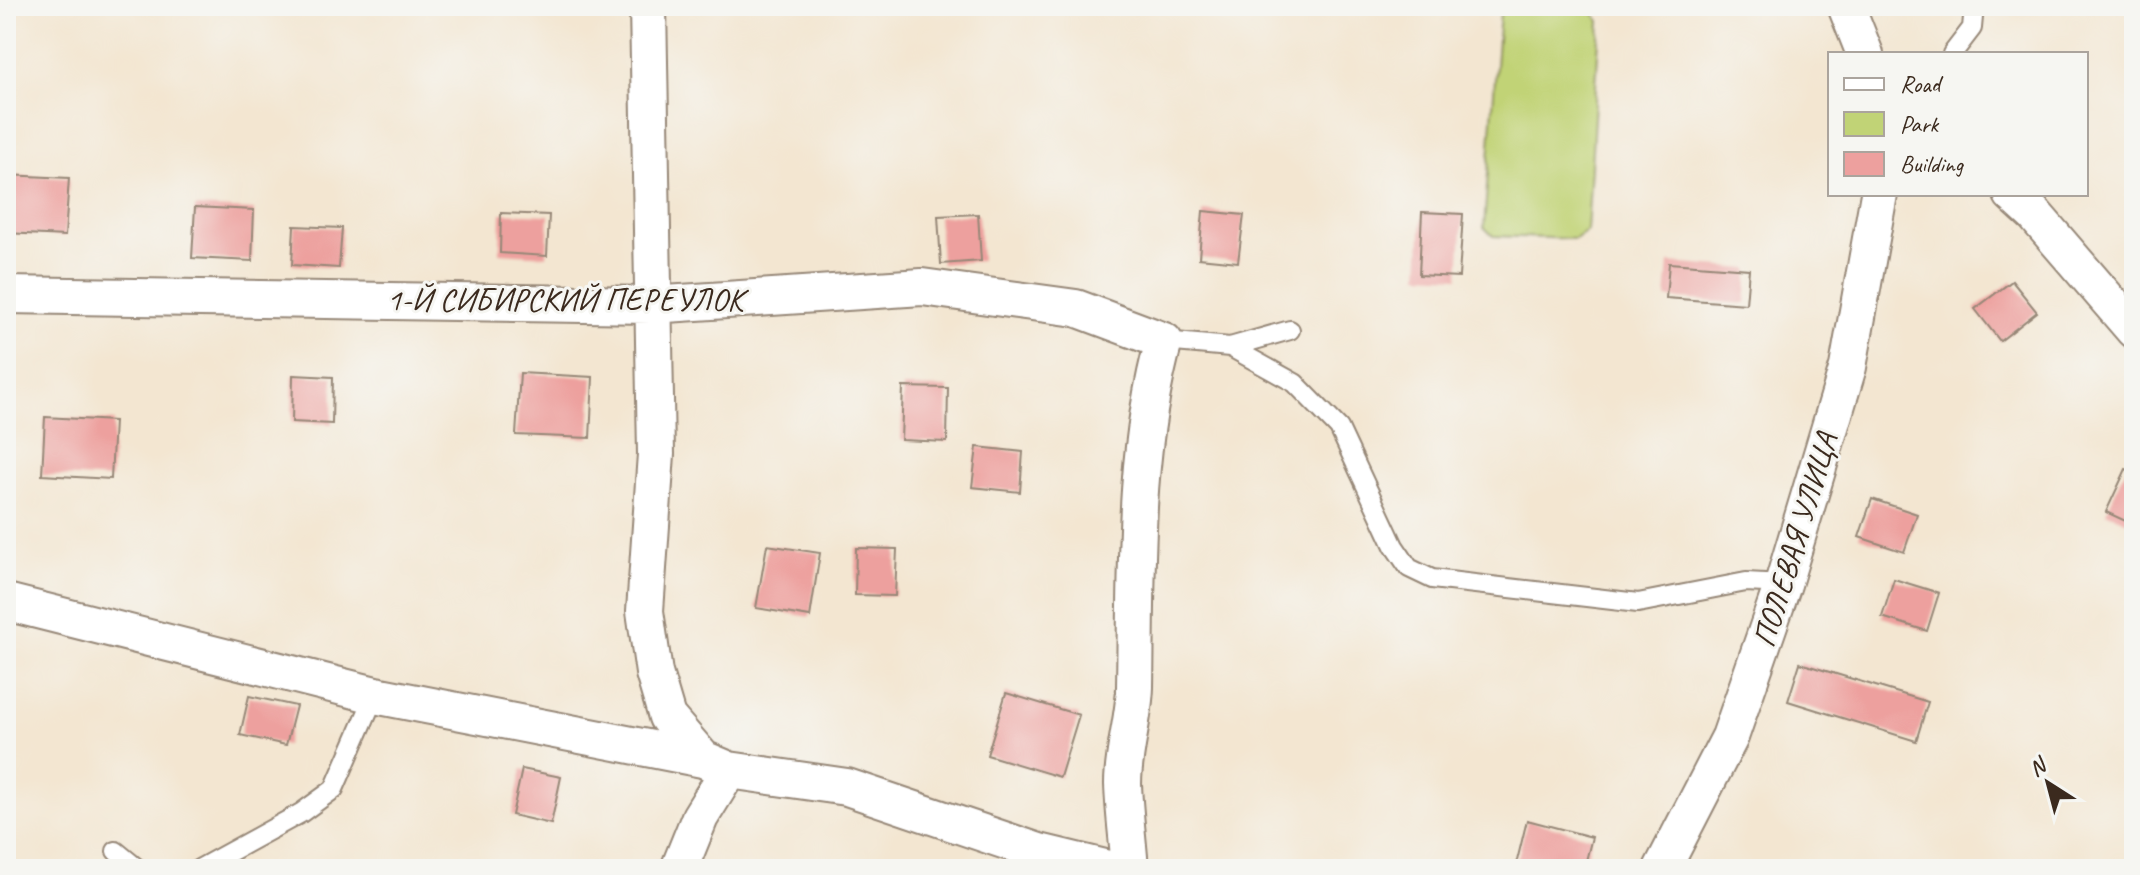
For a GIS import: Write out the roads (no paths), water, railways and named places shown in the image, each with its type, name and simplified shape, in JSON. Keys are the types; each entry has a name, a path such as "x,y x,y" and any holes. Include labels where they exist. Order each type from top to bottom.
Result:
{"street":[{"path":"648,6 656,454 645,611 654,673 667,717 716,764"},
{"path":"1846,6 1864,52"},
{"name":"ПОЛЕВАЯ УЛИЦА","path":"1662,869 1730,737 1783,584 1848,367 1879,196"},
{"path":"2014,196 2035,215 2134,330"},
{"name":"1-Й СИБИРСКИЙ ПЕРЕУЛОК","path":"6,295 651,305 922,287 1076,308 1164,341"},
{"path":"1130,869 1123,782 1135,692 1136,555 1156,370 1164,341"},
{"path":"6,602 375,695 716,764 847,787 1035,860 1109,869"},
{"path":"679,869 700,817 716,764"}],"lane":[{"path":"1954,52 1972,28 1974,6"},
{"path":"1164,341 1230,347 1290,330"},
{"path":"1230,347 1295,383 1339,428 1394,546 1409,568 1432,579 1638,603 1746,582 1783,584"},
{"path":"199,869 301,813 334,789 375,695"},
{"path":"116,851 138,869"}]}
